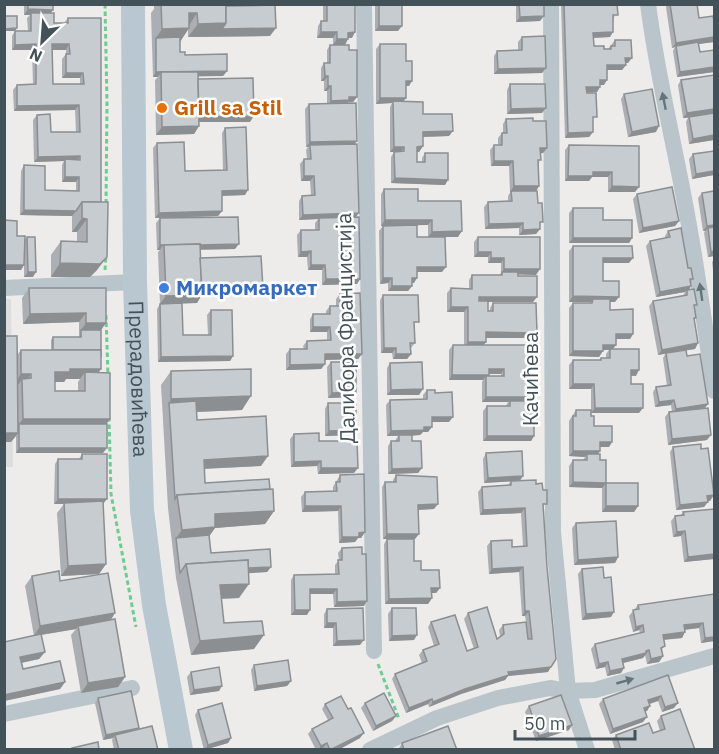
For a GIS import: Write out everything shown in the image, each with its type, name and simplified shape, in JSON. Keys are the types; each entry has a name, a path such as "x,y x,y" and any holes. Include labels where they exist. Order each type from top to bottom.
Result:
{"main road":[{"name":"Прерадовићева","path":"133,4 135,282 142,510 154,605 181,750"}],"street":[{"name":"Далибора Францистија","path":"364,4 374,651"},
{"name":"Качићева","path":"551,4 552,515 568,691 587,750"},
{"path":"648,4 663,100 700,284 714,392"},
{"path":"4,288 135,282"},
{"path":"370,750 437,718 498,698 550,688 568,691 596,690 714,656"},
{"path":"4,714 132,688"}],"path":[{"path":"374,651 383,681 404,732"}],"shaded area":[{"path":"4,299 11,299 13,467 5,467"}],"building":[{"path":"28,4 53,4 53,10 28,9"},
{"path":"161,4 226,4 226,23 198,24 197,13 189,13 189,28 162,29"},
{"path":"327,4 355,4 355,32 348,33 348,39 337,39 337,32 321,32 321,21 327,21"},
{"path":"379,4 402,4 402,26 379,26"},
{"path":"519,4 544,4 544,16 520,17"},
{"path":"564,4 617,4 618,15 613,15 613,32 593,33 594,46 611,49 611,46 615,46 615,40 631,40 632,58 625,58 626,65 607,65 607,80 600,80 600,87 586,87 587,93 596,93 597,117 593,117 593,132 568,133"},
{"path":"670,4 697,4 699,18 713,16 714,37 676,43"},
{"path":"275,5 276,28 222,29 226,23 226,6"},
{"path":"31,13 54,13 54,23 68,23 68,18 101,18 101,202 82,202 76,211 24,210 24,165 45,166 45,190 79,191 79,177 65,177 65,159 80,160 80,156 38,157 37,115 50,114 51,132 80,132 79,105 17,106 17,85 36,84 36,44 15,45 15,31 31,31","holes":["52,44 69,44 70,54 66,54 66,73 83,73 84,84 53,84"]},
{"path":"4,16 17,16 17,28 4,29"},
{"path":"545,36 546,68 498,69 497,51 522,50 522,37"},
{"path":"180,37 180,52 185,52 185,55 227,54 227,71 156,72 156,38"},
{"path":"698,42 700,52 714,50 714,67 680,72 676,46"},
{"path":"380,44 406,44 406,61 412,61 412,81 406,81 406,98 380,98"},
{"path":"330,45 349,45 349,50 357,50 357,97 331,101 331,86 328,86 324,63 330,63"},
{"path":"161,72 198,72 199,126 162,127"},
{"path":"714,75 714,109 687,113 681,80"},
{"path":"253,78 254,116 199,117 198,79"},
{"path":"510,84 545,84 546,108 511,109"},
{"path":"652,89 659,126 632,132 624,94"},
{"path":"393,101 423,102 423,114 452,114 453,131 423,132 423,146 417,147 417,162 425,162 425,153 448,153 448,180 395,178 394,152 404,151 404,147 394,147"},
{"path":"356,103 357,141 310,142 309,104"},
{"path":"714,113 714,135 693,139 689,117"},
{"path":"533,118 533,121 546,121 547,148 540,148 539,186 514,186 513,161 494,161 494,145 502,145 502,133 507,133 506,119"},
{"path":"246,127 248,190 222,191 222,211 159,213 157,143 184,142 185,171 227,170 225,128"},
{"path":"357,144 359,213 303,215 302,196 315,195 314,176 304,176 304,159 311,159 310,145"},
{"path":"569,145 639,146 639,187 612,186 612,172 593,172 593,176 568,176"},
{"path":"714,151 714,171 696,174 693,154"},
{"path":"672,187 679,221 643,228 637,194"},
{"path":"384,189 418,189 418,201 461,201 462,231 432,232 432,220 385,220"},
{"path":"511,191 537,191 538,203 542,203 543,222 540,222 540,229 523,230 523,223 489,224 488,202 512,201"},
{"path":"714,191 714,225 707,226 702,193"},
{"path":"82,202 108,202 107,257 100,264 60,263 61,241 87,242 87,219 82,218"},
{"path":"573,208 603,208 603,220 632,220 632,238 573,238"},
{"path":"238,217 239,244 160,245 160,218"},
{"path":"359,217 360,279 326,279 325,265 311,265 311,251 301,252 301,230 319,230 319,218"},
{"path":"4,220 17,221 17,236 25,236 24,265 4,265"},
{"path":"417,225 417,237 445,237 446,267 417,267 417,278 412,278 412,286 392,286 392,278 383,278 383,226"},
{"path":"714,227 714,251 711,252 708,228"},
{"path":"681,228 688,268 691,268 693,279 690,279 691,286 660,292 650,241 670,237 668,231"},
{"path":"27,237 35,237 36,272 28,272"},
{"path":"478,237 540,237 540,269 504,269 504,258 491,258 491,252 478,252"},
{"path":"200,244 202,295 166,296 164,245"},
{"path":"573,246 632,246 633,258 603,258 603,281 619,281 619,297 573,296"},
{"path":"261,256 263,289 202,291 200,258"},
{"path":"502,272 518,272 518,276 537,276 537,297 479,297 479,301 488,301 488,311 493,311 493,303 536,303 537,333 486,332 486,342 468,342 468,307 451,307 451,288 472,289 472,275 502,275"},
{"path":"29,288 106,288 106,323 86,323 86,313 30,314"},
{"path":"694,289 697,305 694,305 696,318 694,318 698,343 662,350 653,301 687,295 687,290"},
{"path":"360,293 362,354 325,354 325,364 290,365 290,349 307,349 307,341 331,340 330,327 313,327 313,314 330,314 330,306 340,306 340,294"},
{"path":"383,295 418,295 419,322 414,322 415,343 410,343 411,354 396,354 396,348 384,348"},
{"path":"593,299 610,299 610,310 633,309 633,334 616,334 616,345 603,345 603,351 573,351 573,303 592,303"},
{"path":"182,303 183,335 211,335 211,310 232,310 233,356 161,357 160,304"},
{"path":"81,330 101,330 101,350 53,350 53,337 81,337"},
{"path":"4,336 17,336 18,433 4,433"},
{"path":"453,345 534,345 534,397 486,397 486,376 504,376 504,369 489,369 489,375 452,375"},
{"path":"610,349 639,349 639,370 631,370 631,384 643,384 643,408 595,408 594,384 573,384 573,360 610,358"},
{"path":"21,350 101,350 101,369 70,369 70,372 55,372 55,391 85,391 85,372 110,373 110,419 23,419 22,379 31,378 31,374 21,374"},
{"path":"686,350 687,356 700,354 708,404 676,409 674,400 659,402 656,387 671,385 666,353"},
{"path":"331,362 356,362 356,392 332,393"},
{"path":"422,362 423,389 391,390 390,363"},
{"path":"251,369 251,396 171,399 171,371"},
{"path":"427,390 435,390 435,393 452,392 453,417 432,417 432,427 424,427 424,430 391,431 390,400 427,399"},
{"path":"196,401 197,420 266,416 268,456 204,460 205,483 269,479 270,489 177,495 175,499 169,403"},
{"path":"510,401 527,401 527,406 534,406 534,436 487,436 487,406 510,406"},
{"path":"328,403 356,403 356,430 329,431"},
{"path":"708,408 711,435 672,439 669,412"},
{"path":"576,410 591,410 591,416 594,416 594,426 612,426 612,442 600,442 600,451 573,451 573,416 576,416"},
{"path":"19,424 107,424 107,448 19,448"},
{"path":"319,433 319,441 357,441 358,468 321,468 321,461 294,462 294,434"},
{"path":"399,435 412,435 412,441 421,441 422,468 392,469 391,441 399,441"},
{"path":"701,444 701,449 708,448 714,495 707,496 708,502 680,505 673,447"},
{"path":"522,451 523,476 488,478 486,453"},
{"path":"82,454 107,454 107,499 58,499 58,459 82,459"},
{"path":"587,454 600,454 600,460 606,460 606,483 573,482 573,460 587,460"},
{"path":"364,474 365,532 359,533 359,537 342,537 341,506 305,506 305,492 337,491 336,482 340,482 340,475"},
{"path":"396,475 437,477 438,504 418,505 419,534 387,534 385,482 396,482"},
{"path":"536,480 536,484 542,483 543,490 547,490 547,504 543,504 556,659 551,667 508,672 509,675 433,702 432,699 409,708 395,674 427,661 423,650 439,644 431,622 455,615 467,651 478,647 468,613 487,607 497,639 504,634 503,625 526,622 528,639 532,639 529,611 525,611 523,567 492,569 491,541 512,540 512,547 527,546 525,508 483,510 482,487 511,485 511,481"},
{"path":"606,483 638,483 638,506 606,506"},
{"path":"273,489 274,511 215,514 215,527 182,530 177,495"},
{"path":"103,501 106,564 68,566 64,503"},
{"path":"714,509 714,554 688,557 685,531 677,532 675,516 684,515 683,512"},
{"path":"616,521 618,557 578,560 576,523"},
{"path":"209,535 211,553 270,549 271,567 248,568 248,560 186,564 180,573 176,538"},
{"path":"387,539 414,539 414,561 421,561 421,570 439,570 440,588 431,588 432,598 389,599"},
{"path":"362,547 362,554 366,554 367,601 337,602 337,589 310,589 310,610 295,610 294,575 339,574 338,560 342,560 342,548"},
{"path":"248,560 249,584 220,585 224,623 262,621 264,635 200,641 186,564"},
{"path":"603,567 604,578 611,577 614,612 586,614 582,569"},
{"path":"59,571 60,581 108,573 115,613 40,626 32,576"},
{"path":"714,594 714,637 705,638 703,623 684,625 685,632 663,635 665,646 661,648 663,656 651,659 649,650 646,653 622,659 624,668 610,671 608,662 599,664 595,644 644,632 643,625 636,627 633,610 639,609 638,605"},
{"path":"363,608 364,640 337,641 336,623 327,623 327,609"},
{"path":"392,608 416,608 417,635 392,636"},
{"path":"115,619 125,677 88,683 78,626"},
{"path":"41,634 45,652 20,657 23,669 60,661 65,682 4,695 4,642"},
{"path":"288,660 291,681 257,686 254,665"},
{"path":"219,667 222,686 194,690 191,672"},
{"path":"668,675 678,703 665,707 661,696 648,700 650,706 644,708 647,717 613,729 603,699"},
{"path":"131,691 139,728 106,735 98,698"},
{"path":"384,693 396,716 376,726 365,703"},
{"path":"561,695 572,725 539,736 529,706"},
{"path":"341,696 348,709 351,708 364,733 330,750 327,743 321,746 312,729 333,718 325,704"},
{"path":"222,703 231,738 208,745 198,710"},
{"path":"680,709 695,750 621,750 616,735 649,723 653,733 665,729 661,716"},
{"path":"152,726 158,750 119,750 115,735"},
{"path":"448,726 457,750 404,750 402,743"},
{"path":"98,742 99,750 73,750 72,748"}],"place":[{"name":"Grill sa Stil","path":"162,108"},
{"name":"Микромаркет","path":"164,288"}]}
